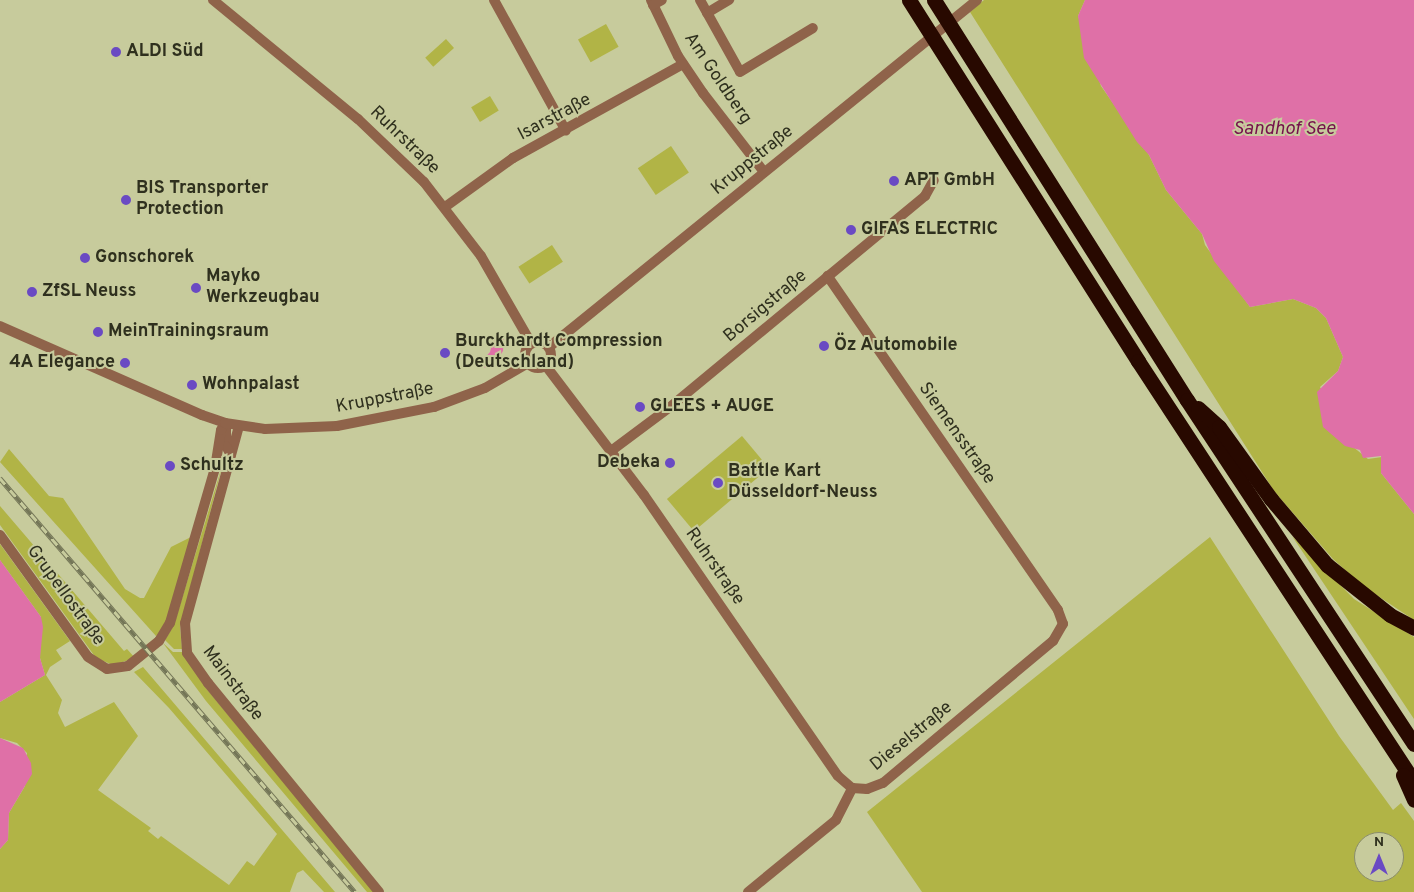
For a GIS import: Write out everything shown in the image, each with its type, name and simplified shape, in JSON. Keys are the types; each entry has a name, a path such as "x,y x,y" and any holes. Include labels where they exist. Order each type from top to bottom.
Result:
{"highway":[{"path":"909,0 1138,361 1414,782"},
{"path":"934,0 1187,400 1414,744"},
{"path":"1187,400 1219,427 1281,512 1327,565 1384,610 1414,628"},
{"path":"1395,755 1414,800"}],"street":[{"name":"Ruhrstraße","path":"213,0 358,119 400,157 445,207 495,278 532,343"},
{"path":"494,0 566,131"},
{"path":"700,0 740,72 813,28"},
{"path":"707,13 729,0"},
{"name":"Kruppstraße","path":"549,347 977,0"},
{"name":"Am Goldberg","path":"655,2 684,64 717,114 764,172"},
{"name":"Isarstraße","path":"445,207 513,158 566,131 684,64"},
{"name":"Borsigstraße","path":"611,451 670,407 925,196 934,180"},
{"name":"Siemensstraße","path":"828,276 1058,610"},
{"path":"0,326 225,423 239,426"},
{"path":"540,342 549,347 552,354 546,366 538,368 528,363 526,350 532,343 540,342"},
{"name":"Kruppstraße","path":"239,426 315,428 421,410 470,394 528,363"},
{"name":"Ruhrstraße","path":"546,366 611,451 838,776 852,788"},
{"path":"214,468 221,430 225,423"},
{"name":"Mainstraße","path":"225,423 226,446 231,455"},
{"name":"Mainstraße","path":"239,426 185,623 187,652 208,684 379,892"},
{"path":"214,468 221,460 231,455"},
{"name":"Grupellostraße","path":"0,535 88,657 112,670 137,661 160,641 170,623 214,468"},
{"name":"Dieselstraße","path":"852,788 867,789 883,783 1053,641 1063,624 1058,610"},
{"path":"748,892 836,820 852,788"}],"shaded area":[{"path":"984,0 1085,0 1078,16 1101,86 1149,155 1166,190 1202,234 1205,245 1250,307 1293,299 1316,308 1326,318 1343,357 1338,371 1320,387 1352,446 1368,459 1382,457 1381,473 1414,514 1414,620 1363,586 1333,559 1274,491 970,12"},
{"path":"606,24 619,47 591,62 578,40"},
{"path":"446,39 454,48 433,67 425,58"},
{"path":"490,96 499,111 480,122 471,107"},
{"path":"671,146 689,173 656,195 638,168"},
{"path":"552,245 563,262 529,284 518,267"},
{"name":"Battle Kart Düsseldorf-Neuss","path":"742,436 769,468 694,531 667,499"},
{"path":"9,449 49,496 63,498 125,589 140,598 144,598 171,547 191,537 164,628 158,635 156,636 0,462"},
{"path":"223,463 180,627 182,649 174,649 165,640 174,625"},
{"path":"0,506 124,651 127,649 135,658 113,665 96,658 0,525"},
{"path":"1292,536 1354,599 1414,637 1414,719"},
{"path":"1210,537 1339,736 1393,810 1401,803 1414,821 1414,892 922,892 867,812"},
{"path":"0,544 70,641 56,650 62,659 50,667 46,675 62,700 58,713 65,727 114,702 138,736 98,790 151,828 148,831 158,839 161,836 229,885 247,861 254,866 277,834 169,708 134,672 143,667 335,892 324,892 303,870 297,873 290,892 0,892 0,849 8,840 9,813 25,786 27,753 17,743 0,738 0,702 45,675 40,658 41,617 0,560"},
{"path":"163,643 173,652 183,652 205,687 374,892 367,892 206,701"}],"water":[{"name":"Sandhof See","path":"1085,0 1414,0 1414,514 1381,473 1381,456 1363,458 1360,450 1345,446 1323,427 1317,392 1338,371 1343,357 1326,318 1316,308 1293,299 1250,307 1214,261 1202,234 1166,190 1149,155 1137,142 1084,58 1078,16"},
{"path":"494,336 504,337 503,351 496,362 485,368 481,362 490,352"},
{"path":"0,560 41,617 43,627 40,658 45,675 0,702"},
{"path":"0,738 23,748 31,763 32,774 9,813 8,840 0,849"}],"railway":[{"path":"0,478 355,892"}],"place":[{"name":"ALDI Süd","path":"116,52"},
{"name":"APT GmbH","path":"894,181"},
{"name":"BIS Transporter Protection","path":"126,200"},
{"name":"GIFAS ELECTRIC","path":"851,230"},
{"name":"Gonschorek","path":"85,258"},
{"name":"Mayko Werkzeugbau","path":"196,288"},
{"name":"ZfSL Neuss","path":"32,292"},
{"name":"MeinTrainingsraum","path":"98,332"},
{"name":"Öz Automobile","path":"824,346"},
{"name":"Burckhardt Compression (Deutschland)","path":"445,353"},
{"name":"4A Elegance","path":"125,363"},
{"name":"Wohnpalast","path":"192,385"},
{"name":"GLEES + AUGE","path":"640,407"},
{"name":"Debeka","path":"670,463"},
{"name":"Schultz","path":"170,466"},
{"name":"Battle Kart Düsseldorf-Neuss","path":"718,483"}]}
